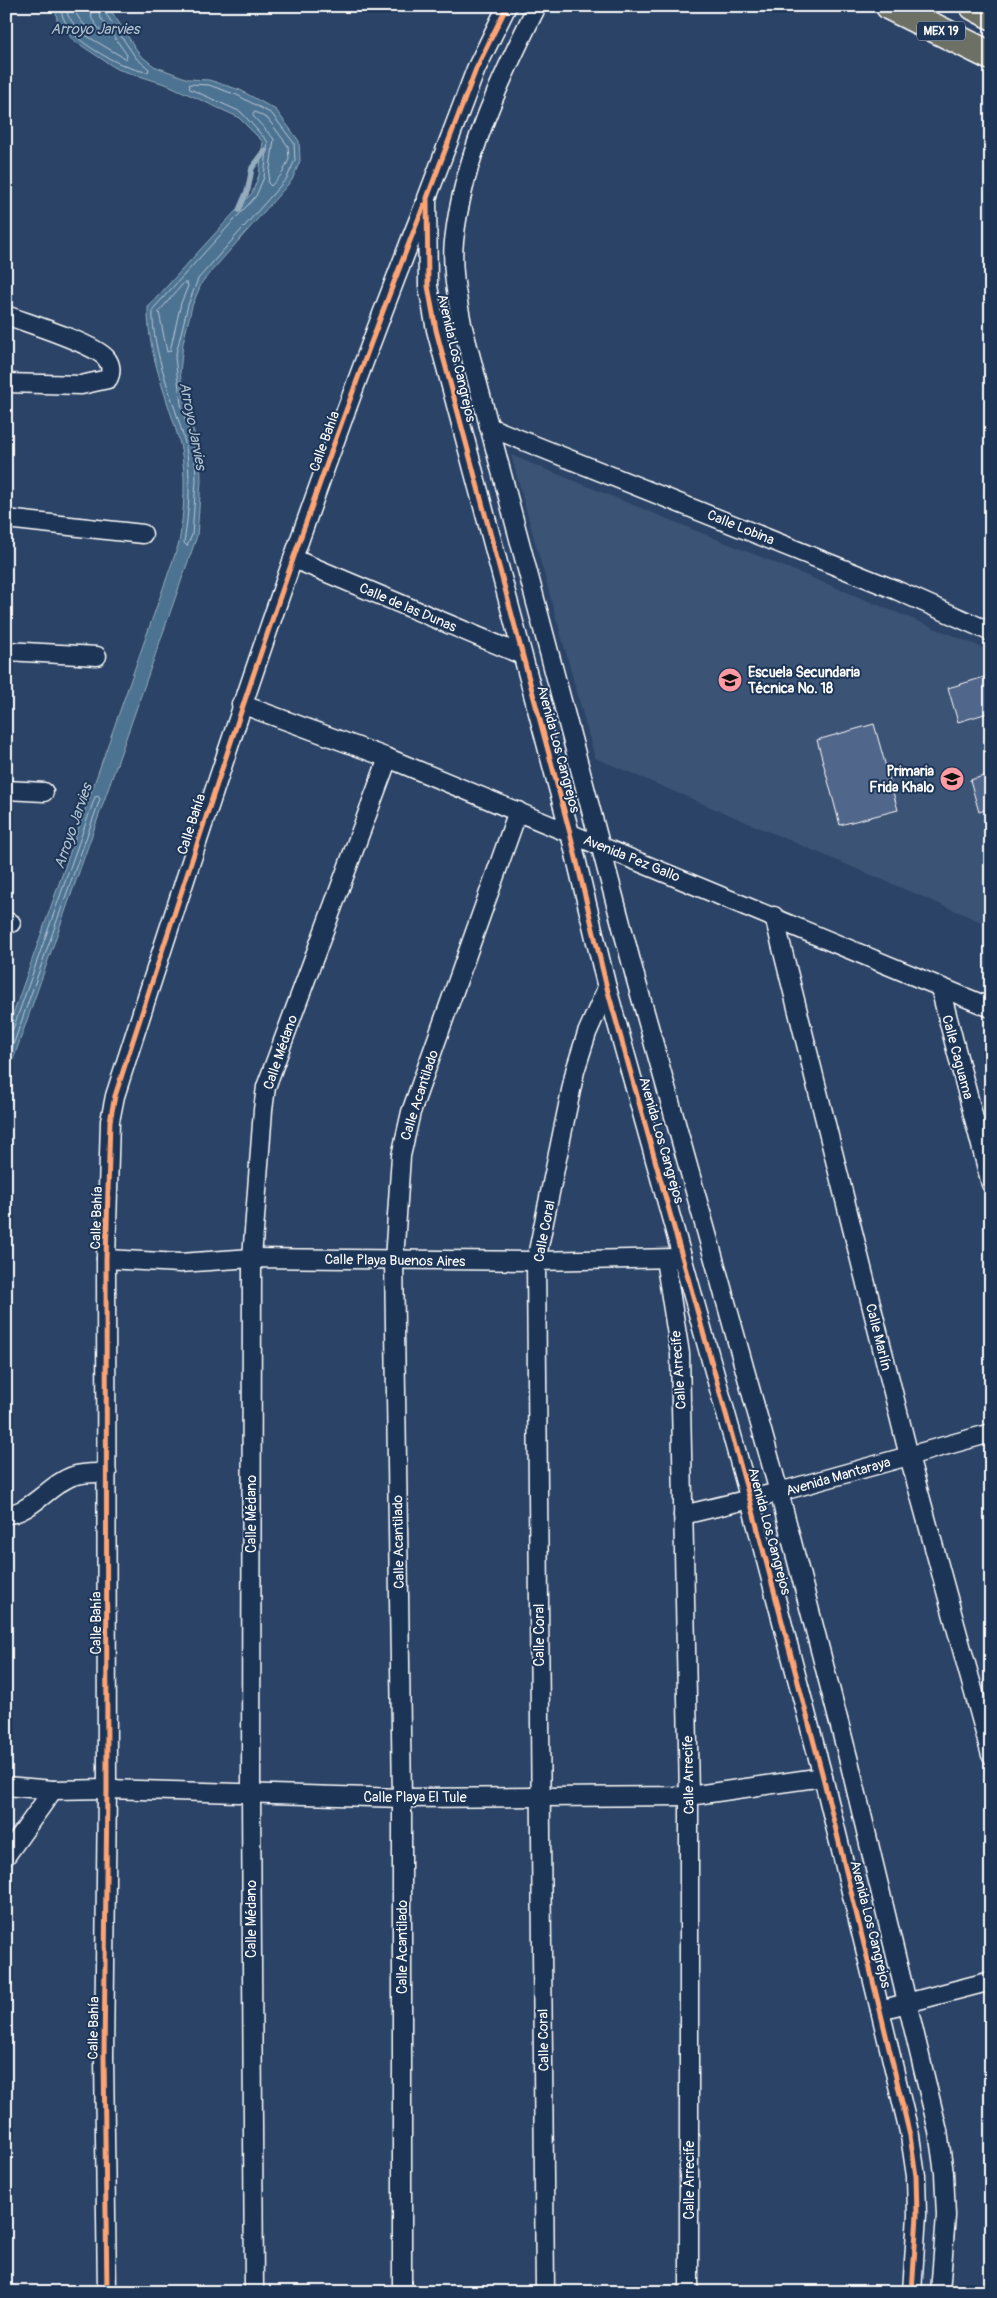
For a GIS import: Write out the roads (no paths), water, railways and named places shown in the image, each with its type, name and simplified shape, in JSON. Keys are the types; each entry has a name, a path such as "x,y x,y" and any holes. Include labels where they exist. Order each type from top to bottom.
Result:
{"highway":[{"name":"MEX 19","path":"890,6 991,56"},
{"name":"MEX 19","path":"974,6 991,15"}],"street":[{"name":"Avenida Los Cangrejos","path":"507,6 476,69 427,198 428,286 436,330 570,833 607,988 684,1257 750,1500 823,1777 880,2010 910,2136 916,2176 918,2215 912,2292"},
{"name":"Avenida Los Cangrejos","path":"537,6 498,88 464,186 454,242 455,286 458,305 636,980 778,1492 850,1765 938,2131 944,2173 946,2216 940,2292"},
{"name":"Calle Bahía","path":"107,2292 104,2057 107,1789 106,1259 110,1122 115,1096 242,704 385,304 427,198"},
{"path":"6,315 70,338 104,356 110,363 111,373 108,379 81,385 6,383"},
{"name":"Calle Lobina","path":"489,427 887,586 991,632"},
{"path":"6,519 143,534"},
{"name":"Calle de las Dunas","path":"294,559 522,655"},
{"path":"6,651 97,656"},
{"name":"Avenida Pez Gallo","path":"242,704 388,758 774,916 991,1008"},
{"name":"Calle Médano","path":"254,2292 251,1794 252,1258 266,1087 388,758"},
{"path":"6,790 44,792"},
{"name":"Calle Acantilado","path":"402,2292 402,1798 394,1260 404,1133 518,811"},
{"name":"Calle Marlín","path":"774,916 909,1456 991,1756"},
{"name":"Calle Coral","path":"545,2292 536,1261 575,1071 587,1034 607,988"},
{"name":"Calle Caguama","path":"940,988 991,1184"},
{"name":"Calle Playa Buenos Aires","path":"106,1259 180,1263 252,1258 536,1261 684,1257"},
{"name":"Calle Arrecife","path":"665,1259 680,1354 684,1515 689,1796 690,2292"},
{"name":"Avenida Mantaraya","path":"684,1515 750,1500 991,1433"},
{"path":"6,1514 19,1512 61,1482 73,1476 85,1473 107,1474"},
{"name":"Calle Playa El Tule","path":"6,1786 53,1790 107,1789 402,1798 689,1796 823,1777"},
{"path":"6,1856 53,1790"},
{"path":"880,2010 991,1981"}],"water":[{"name":"Arroyo Jarvies","path":"55,6 108,6 140,55 154,66 188,79 209,80 240,90 276,110 299,141 300,161 292,180 202,282 192,306 183,343 180,373 185,403 200,452 201,481 197,536 6,1080 6,1034 179,543 184,494 184,468 180,444 159,376 151,342 148,307 252,193 259,175 263,142 238,117 168,85 117,69 73,40 57,20"}],"waterway":[{"name":"Arroyo Jarvies","path":"239,210 248,189 252,168 265,151"}],"place":[{"name":"Escuela Secundaria Técnica No. 18","path":"730,680"},
{"name":"Primaria Frida Khalo","path":"952,779"}]}
